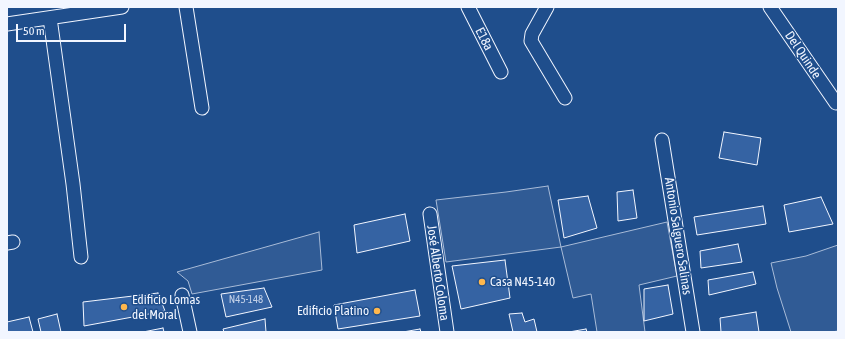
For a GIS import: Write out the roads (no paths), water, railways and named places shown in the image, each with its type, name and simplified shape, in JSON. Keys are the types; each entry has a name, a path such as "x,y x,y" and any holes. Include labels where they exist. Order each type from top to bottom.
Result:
{"street":[{"path":"7,24 122,7"},
{"path":"186,7 202,108"},
{"name":"E18a","path":"468,7 501,72"},
{"path":"547,7 531,37 531,41 565,98"},
{"name":"Del Quinde","path":"770,7 836,103"},
{"path":"50,18 73,184 81,257"},
{"name":"Antonio Salguero Salinas","path":"662,140 693,332"},
{"name":"José Alberto Coloma","path":"430,214 447,332"},
{"path":"182,295 190,332"}],"place":[{"name":"Casa N45-140","path":"482,282"},
{"name":"Edificio Lomas del Moral","path":"124,307"},
{"name":"Edificio Platino","path":"377,311"}]}
